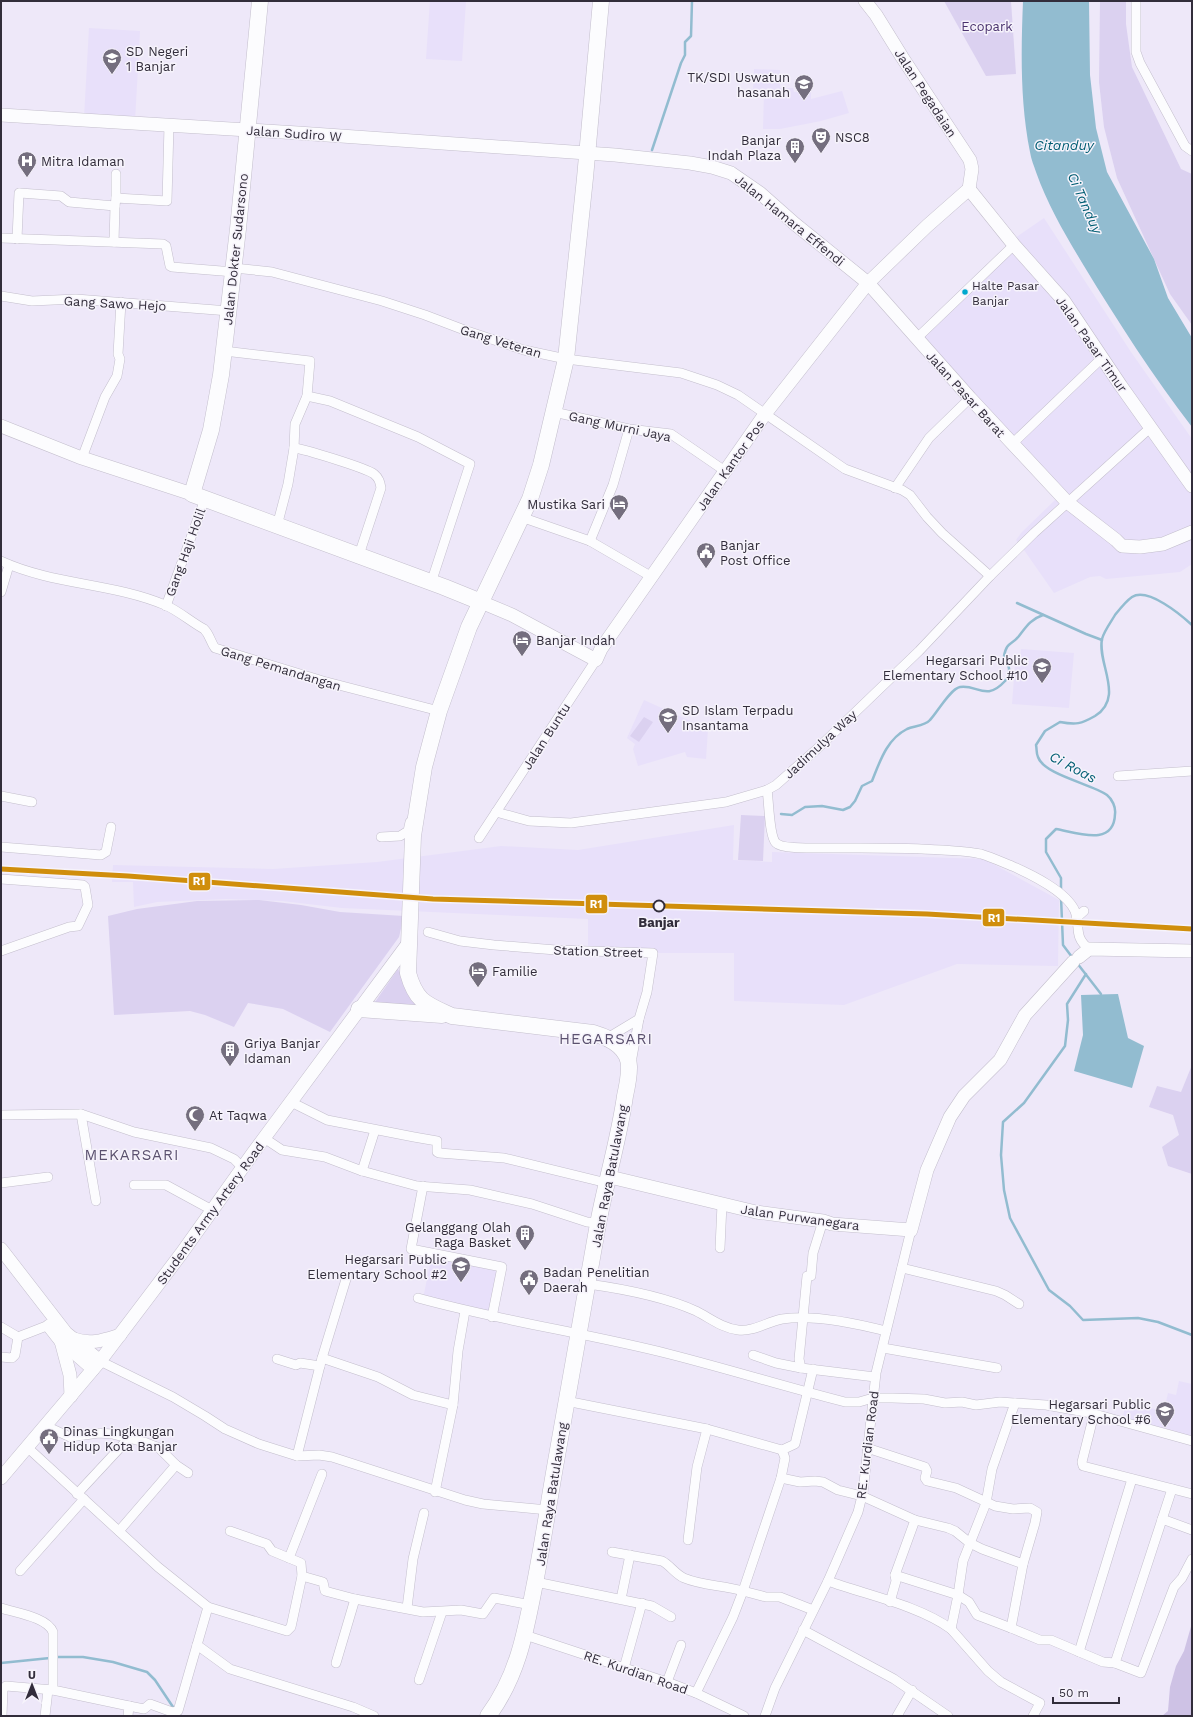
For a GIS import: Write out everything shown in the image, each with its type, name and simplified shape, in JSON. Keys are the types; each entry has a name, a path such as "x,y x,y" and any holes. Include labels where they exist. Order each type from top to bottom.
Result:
{"highway":[{"name":"Jalan Dokter Sudarsono","path":"199,496 224,351 229,311 260,1"},
{"path":"452,1016 420,999 412,987 408,973 413,836 424,767 439,714 469,627 530,499 541,465 566,359 601,1"},
{"path":"199,496 481,602"},
{"path":"359,1009 452,1016 593,1033 608,1037 622,1048 630,1066"},
{"name":"Jalan Raya Batulawang","path":"488,1716 510,1681 525,1635 536,1582 566,1401 598,1223 622,1116 630,1066"}],"street":[{"name":"Jalan Pegadaian","path":"865,1 876,15 970,160 972,169 968,189"},
{"path":"1136,1 1136,52 1140,63 1170,120 1186,146 1192,151"},
{"name":"Jalan Sudiro W","path":"1,115 247,130 587,154"},
{"path":"17,239 20,193 60,196 69,202 167,201 169,126"},
{"name":"Jalan Hamara Effendi","path":"587,154 690,163 712,166 731,173 760,193 795,224 868,283"},
{"path":"1,238 114,242 116,174"},
{"name":"Jalan Pasar Timur","path":"968,189 1014,245 1064,301 1150,428 1192,486"},
{"name":"Jalan Kantor Pos","path":"596,660 602,649 765,414 868,283 968,189"},
{"name":"Gang Veteran","path":"114,242 163,244 166,246 170,266 172,268 272,272 425,314 468,331 524,350 566,359 681,373 717,385 738,395 845,469 910,495 942,533 990,576"},
{"path":"916,339 1014,245"},
{"name":"Jalan Pasar Barat","path":"868,283 916,339 1067,502 1122,546 1140,547 1163,544 1192,532"},
{"name":"Gang Sawo Hejo","path":"1,296 32,301 76,299 229,311"},
{"path":"82,458 103,404 117,376 120,359 118,354 121,302"},
{"path":"224,351 310,360 307,396 295,424 294,448 288,484 277,526"},
{"path":"1012,444 1102,358"},
{"path":"307,396 330,401 418,437 470,464 431,582"},
{"path":"895,488 929,438 970,398"},
{"name":"Gang Murni Jaya","path":"554,412 629,428 671,434 725,471"},
{"path":"1,426 82,458 199,496"},
{"path":"590,541 613,485 629,428"},
{"name":"Jadimulya Way","path":"496,812 529,821 571,823 726,802 767,790 776,785 814,752 914,656 990,576 1067,502 1150,428"},
{"path":"294,448 319,454 374,474 380,480 381,488 359,555"},
{"name":"Gang Haji Holil","path":"166,606 199,496"},
{"path":"522,517 590,541 652,577"},
{"path":"1,592 5,563"},
{"name":"Gang Pemandangan","path":"5,563 52,577 126,593 166,606 204,629 209,634 210,642 215,648 439,714"},
{"path":"481,602 512,615 596,660"},
{"name":"Jalan Buntu","path":"479,838 596,660"},
{"path":"381,837 400,836 408,831 419,766 426,740 439,714"},
{"path":"1118,776 1192,771"},
{"path":"767,790 770,824 773,838 776,844 781,846 813,848 894,847 971,852 1013,867 1056,890 1067,898 1075,912 1078,936 1082,943 1080,956 1025,1015 1000,1060 964,1096 950,1117 927,1170 911,1230"},
{"path":"1,796 32,802"},
{"path":"1,847 101,855 106,852 111,827"},
{"path":"1,879 83,885 85,887 88,905 78,926 70,927 1,951"},
{"path":"1076,918 1084,911"},
{"name":"Station Street","path":"428,932 460,941 494,945 556,950 653,953 647,992 639,1019 630,1066"},
{"name":"Students Army Artery Road","path":"1,1478 97,1365 410,940"},
{"path":"1080,956 1192,951"},
{"path":"608,1037 639,1019"},
{"path":"291,1102 327,1120 375,1130 437,1140 437,1152 439,1153 504,1158 608,1180"},
{"path":"81,1114 96,1201"},
{"path":"1,1115 81,1114 134,1132 211,1148 234,1159 243,1168"},
{"path":"362,1171 375,1130"},
{"path":"264,1138 282,1150 325,1157 362,1171 423,1186 470,1190 532,1204 587,1222 598,1223"},
{"path":"1,1183 48,1177"},
{"name":"Jalan Purwanegara","path":"608,1180 756,1212 823,1221 832,1224 911,1230"},
{"path":"134,1185 166,1185 212,1210"},
{"path":"423,1186 411,1249 502,1267 492,1316"},
{"path":"720,1248 722,1204"},
{"path":"801,1368 799,1359 802,1318 809,1276 823,1221"},
{"name":"RE. Kurdian Road","path":"764,1716 775,1688 828,1581 858,1512 862,1496 876,1378 911,1230"},
{"path":"1,1249 63,1337 70,1375 71,1396"},
{"path":"1,1263 49,1325 97,1365 173,1397 224,1429 259,1444 297,1456 319,1455 332,1457 436,1492 483,1504 548,1510"},
{"path":"902,1268 996,1291 1005,1294 1019,1304"},
{"path":"297,1456 321,1362 346,1276"},
{"path":"588,1284 614,1288 662,1300 697,1312 721,1324 738,1330 748,1330 782,1319 802,1318 835,1320 886,1332"},
{"path":"418,1298 465,1311 579,1333 670,1354 845,1402 858,1402 873,1398 924,1399 944,1402 962,1402 976,1405 1015,1403 1046,1405 1094,1414 1192,1441"},
{"path":"436,1492 454,1406 458,1350 465,1311"},
{"path":"18,1337 49,1325"},
{"path":"1,1327 18,1337"},
{"path":"63,1337 82,1342 93,1342 120,1334"},
{"path":"1,1357 12,1358 15,1355 18,1337"},
{"path":"882,1348 997,1368"},
{"path":"754,1355 776,1363 801,1368 876,1378"},
{"path":"277,1359 296,1365 300,1363 321,1362 378,1377 413,1395 454,1406"},
{"path":"566,1401 707,1429 782,1450 795,1444 813,1369"},
{"path":"951,1629 966,1550 986,1503 992,1469 1015,1403"},
{"path":"1094,1414 1082,1462 1084,1466 1192,1494"},
{"path":"46,1426 70,1437 106,1433 144,1442 159,1448 176,1465 188,1473"},
{"path":"688,1540 697,1467 707,1429"},
{"path":"20,1572 129,1438"},
{"path":"27,1447 158,1567 208,1607 287,1631 291,1627 302,1576 302,1564 272,1551 267,1544 230,1531"},
{"path":"867,1448 920,1464 925,1467 927,1471 925,1478 927,1481 961,1489 986,1503 1013,1509 1030,1508 1036,1512 1035,1523 1023,1564 1011,1628"},
{"path":"696,1693 733,1617 743,1591 781,1478 785,1458 782,1450"},
{"path":"119,1531 176,1465"},
{"path":"289,1558 322,1474"},
{"path":"781,1478 800,1482 823,1482 838,1490 862,1496 915,1520 956,1531 970,1543 1023,1564"},
{"path":"1079,1652 1132,1479"},
{"path":"1115,1663 1172,1489"},
{"path":"407,1608 413,1559 424,1513"},
{"path":"1162,1519 1192,1530"},
{"path":"890,1602 896,1581 895,1575 915,1520"},
{"path":"612,1552 662,1561 669,1564 679,1576 704,1584 727,1587 766,1597 780,1597 813,1610"},
{"path":"621,1599 630,1555"},
{"path":"895,1575 958,1595 968,1602 977,1615 1040,1640 1051,1640 1103,1662 1115,1663 1141,1673 1174,1587 1182,1578 1192,1559"},
{"path":"302,1576 323,1582 325,1591 355,1600 424,1612 461,1610 483,1614 494,1598 531,1606"},
{"path":"828,1581 932,1617 951,1629 988,1671 1001,1682 1040,1704 1033,1716"},
{"path":"536,1582 642,1603 659,1609 671,1617"},
{"path":"336,1663 355,1600"},
{"path":"624,1668 642,1603"},
{"path":"2,1716 3,1689 6,1686 50,1690 144,1709 150,1704 176,1712 208,1607"},
{"path":"1,1608 40,1619 48,1624 53,1632 53,1657 50,1690 45,1716"},
{"path":"419,1680 442,1612"},
{"path":"803,1630 874,1667 912,1690 948,1716"},
{"name":"RE. Kurdian Road","path":"525,1635 667,1682 696,1693 744,1716"},
{"path":"197,1645 230,1669 353,1707 374,1716"},
{"path":"667,1682 681,1645"},
{"path":"897,1716 912,1690"},
{"path":"128,1716 129,1706"}],"shaded area":[{"path":"430,1 466,1 462,61 426,59"},
{"name":"SD Negeri 1 Banjar","path":"89,28 140,31 135,121 84,118"},
{"name":"TK/SDI Uswatun hasanah","path":"754,69 780,70 780,88 793,88 794,92 811,90 811,99 842,91 849,113 821,121 780,129 763,129 764,91 753,90"},
{"path":"1044,218 1131,352 1192,439 1192,564 1180,572 1106,579 1100,576 1090,577 1054,593 1016,540 1022,532 1056,499 911,338 1015,238"},
{"name":"Hegarsari Public Elementary School #10","path":"1021,649 1074,653 1069,708 1012,704 1015,665 1020,665"},
{"name":"SD Islam Terpadu Insantama","path":"644,700 708,729 706,759 687,757 685,752 638,766 633,749 635,744 627,738"},
{"path":"734,825 733,860 772,862 772,852 984,859 1059,900 1058,966 957,964 844,1005 734,1001 734,953 588,953 588,919 342,908 282,901 226,899 157,902 134,907 133,882 112,882 113,865 273,869 377,862 501,846 578,850"},
{"name":"Hegarsari Public Elementary School #2","path":"432,1254 500,1268 490,1315 423,1299"},
{"path":"1179,1381 1192,1384 1192,1440 1122,1421 1126,1403 1164,1411 1168,1393 1176,1395"},
{"path":"1192,1623 1192,1716 1162,1716 1168,1711 1170,1687 1176,1666 1184,1651"}],"green space":[{"name":"Ecopark","path":"944,1 1011,1 1016,74 986,76"},
{"path":"1100,1 1126,1 1126,24 1132,67 1181,169 1192,174 1192,325 1170,294 1117,178 1104,127 1099,82"},
{"path":"644,717 653,722 639,742 630,736"},
{"path":"741,815 765,816 763,861 738,860"},
{"path":"259,900 301,905 340,912 404,916 399,937 330,1032 283,1009 248,1003 234,1027 205,1015 190,1011 114,1015 108,916 137,909 197,901"},
{"path":"398,969 419,1008 373,1005"},
{"path":"1192,1065 1192,1174 1168,1166 1162,1147 1179,1135 1173,1115 1149,1107 1157,1086 1181,1092"}],"water":[{"name":"Citanduy","path":"1023,1 1089,1 1090,75 1096,128 1107,172 1154,259 1168,298 1192,338 1192,427 1123,328 1077,255 1052,209 1033,165 1030,155 1024,114 1022,58"},
{"path":"1118,994 1128,1038 1144,1046 1132,1088 1074,1071 1083,1035 1081,995"}],"waterway":[{"path":"652,150 685,55 685,42 691,36 692,1"},
{"name":"Ci Roas","path":"1061,890 1061,878 1046,852 1046,839 1056,829 1084,835 1102,834 1108,831 1113,824 1115,809 1112,801 1107,795 1049,769 1037,756 1036,745 1045,731 1060,722 1074,724 1086,721 1095,716 1104,708 1108,699 1109,690 1101,649 1102,639 1115,615 1132,597 1139,595 1155,599 1172,609 1192,625"},
{"path":"1017,603 1102,640"},
{"path":"781,814 792,815 805,807 822,806 843,810 850,807 855,801 862,786 872,781 885,751 900,733 928,722 948,696 960,687 987,691 998,687 1005,681 1009,672 1004,656 1006,648 1032,621 1043,615"},
{"name":"Ci Roas","path":"1061,897 1063,945 1072,957"},
{"name":"Ci Roas","path":"1077,963 1101,994"},
{"path":"1086,974 1067,1004 1068,1020 1065,1046 1024,1103 1003,1122 1001,1155 1004,1190 1010,1218 1049,1290 1070,1306 1083,1320 1138,1318 1158,1322 1192,1335"},
{"path":"55,1657 83,1657 113,1662 147,1672 155,1680 175,1710"},
{"path":"1,1663 50,1658"}],"transit line":[{"name":"R1","path":"1,869 128,876 433,899 927,914 1192,929"}],"place":[{"name":"SD Negeri 1 Banjar","path":"112,75"},
{"name":"TK/SDI Uswatun hasanah","path":"804,101"},
{"name":"NSC8","path":"821,154"},
{"name":"Banjar Indah Plaza","path":"795,164"},
{"name":"Mitra Idaman","path":"27,178"},
{"name":"Halte Pasar Banjar","path":"965,292"},
{"name":"Mustika Sari","path":"619,521"},
{"name":"Banjar Post Office","path":"706,569"},
{"name":"Banjar Indah","path":"522,657"},
{"name":"Hegarsari Public Elementary School #10","path":"1042,684"},
{"name":"SD Islam Terpadu Insantama","path":"668,734"},
{"name":"Banjar","path":"659,906"},
{"name":"Familie","path":"478,988"},
{"name":"Griya Banjar Idaman","path":"230,1067"},
{"name":"At Taqwa","path":"195,1132"},
{"name":"Gelanggang Olah Raga Basket","path":"525,1251"},
{"name":"Hegarsari Public Elementary School #2","path":"461,1283"},
{"name":"Badan Penelitian Daerah","path":"529,1296"},
{"name":"Hegarsari Public Elementary School #6","path":"1165,1428"},
{"name":"Dinas Lingkungan Hidup Kota Banjar","path":"49,1455"}],"district":[{"name":"HEGARSARI","path":"606,1039"},
{"name":"MEKARSARI","path":"132,1155"}],"water label":[{"name":"Ci Tanduy","path":"1085,203"}]}
